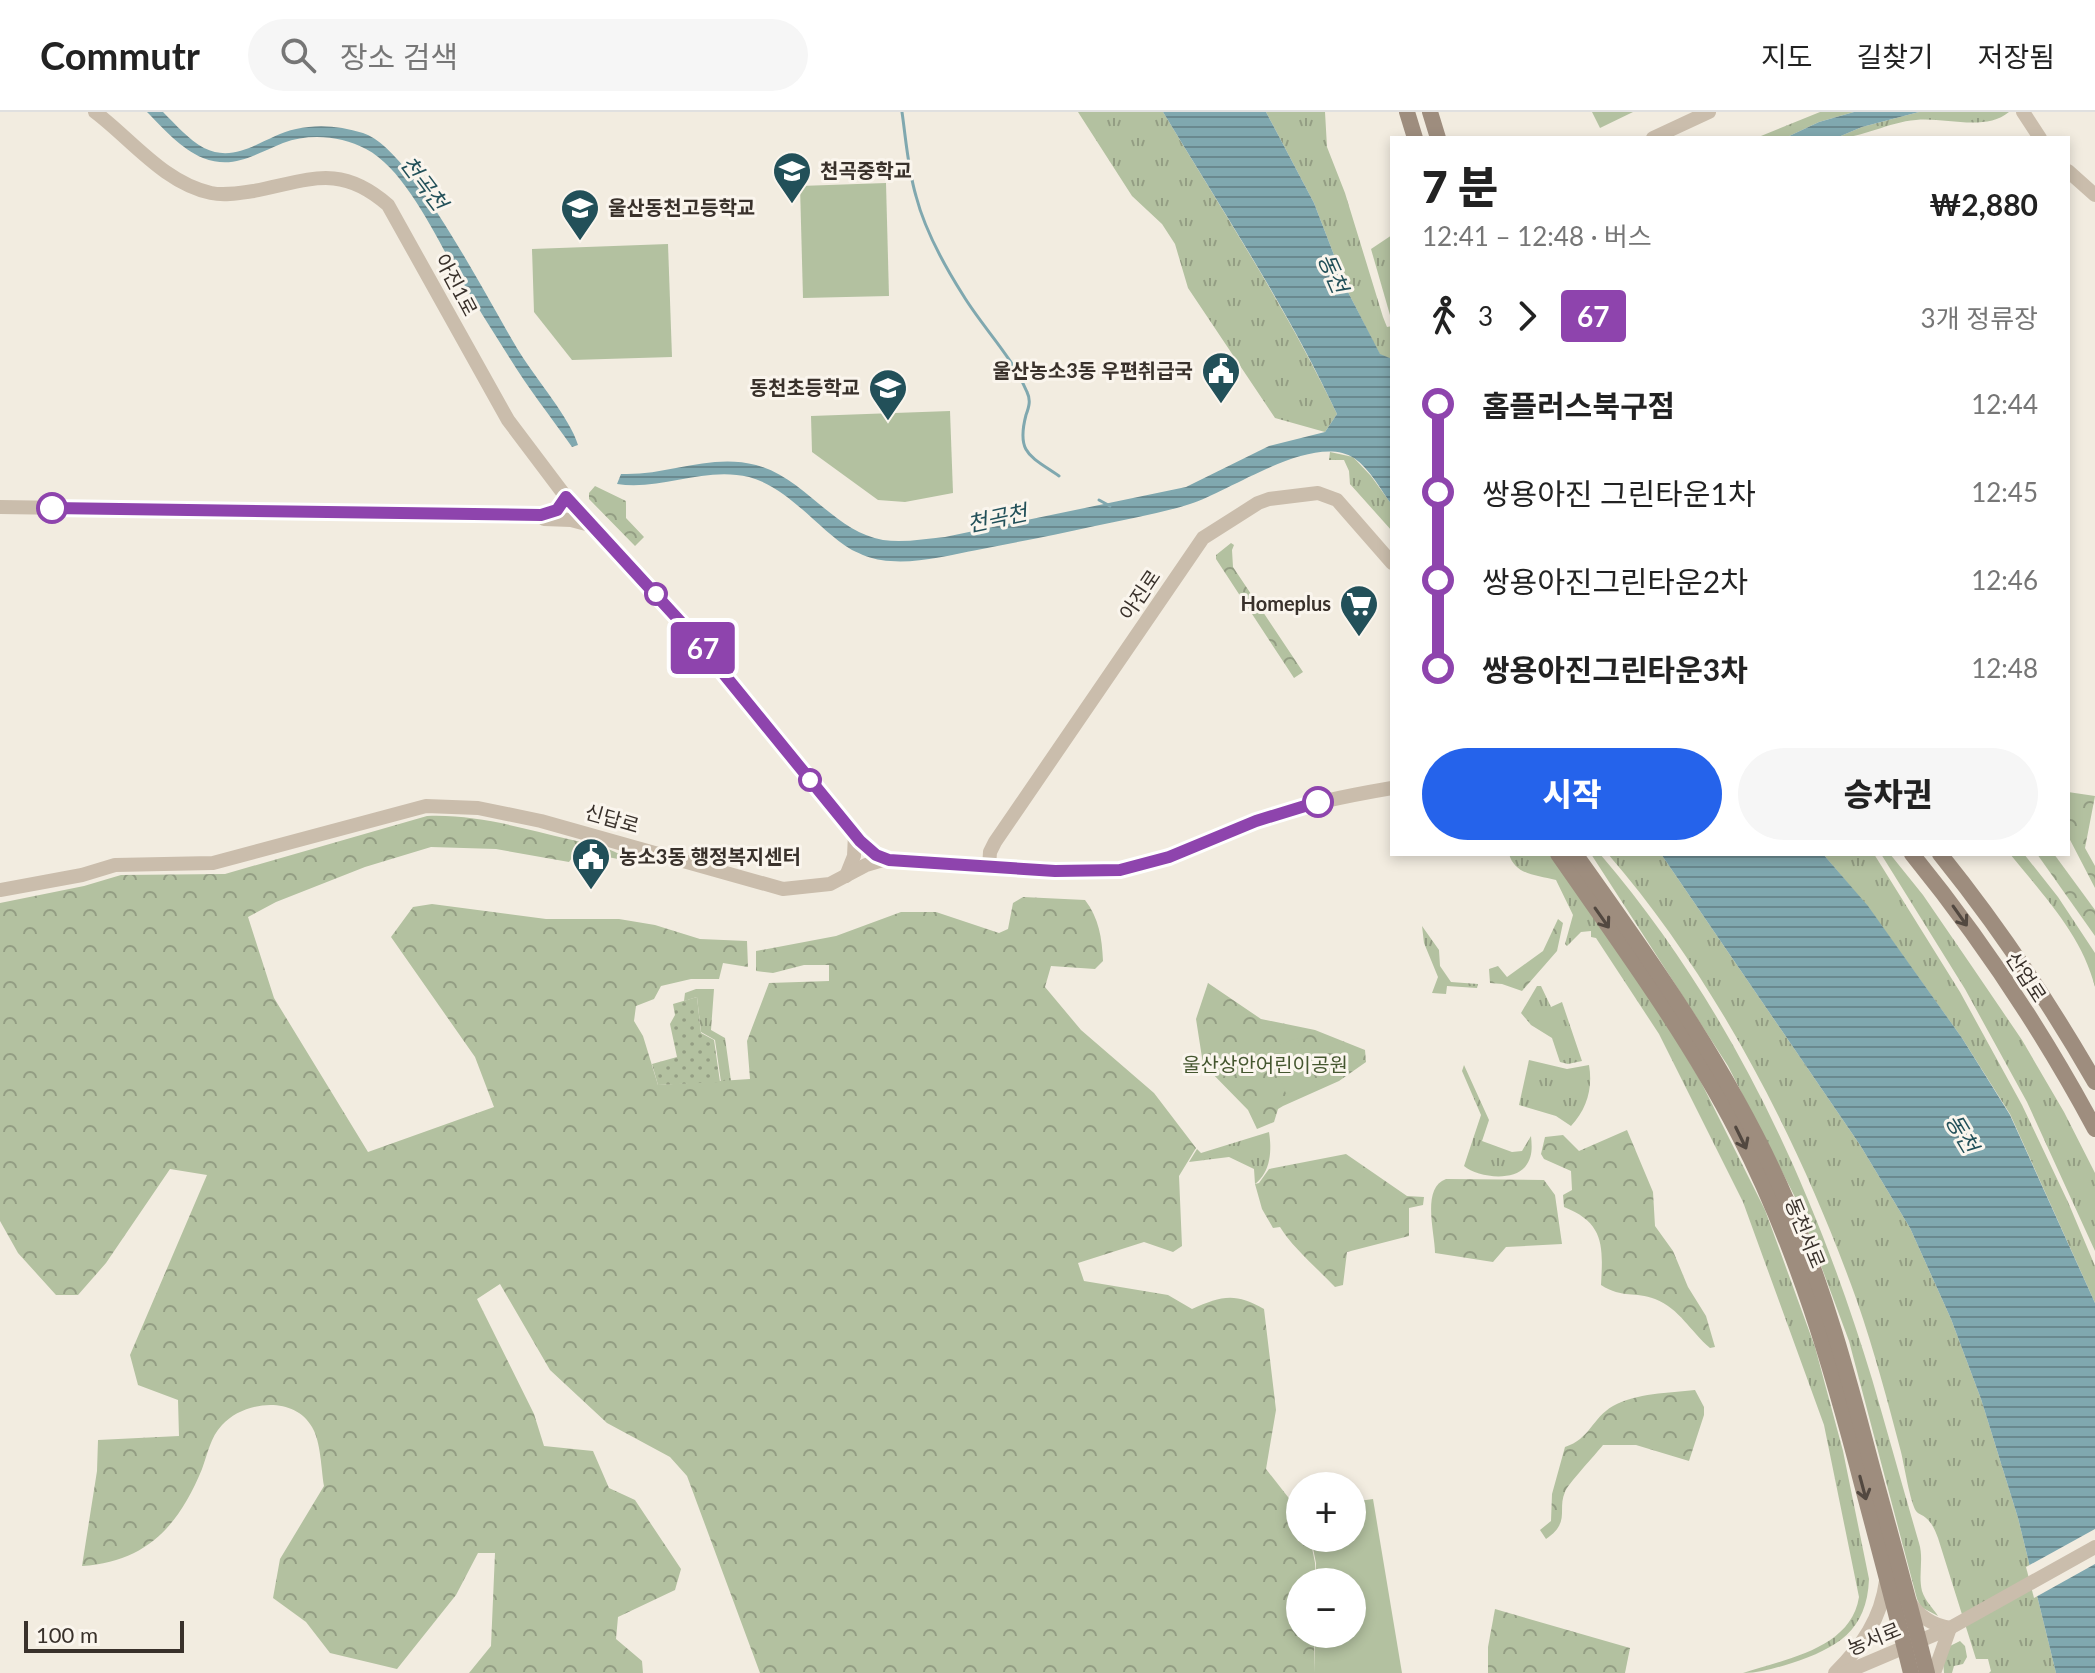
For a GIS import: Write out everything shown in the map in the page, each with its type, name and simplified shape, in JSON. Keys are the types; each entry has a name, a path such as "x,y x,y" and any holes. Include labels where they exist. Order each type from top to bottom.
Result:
{"main road":[{"path":"1407,112 1414,136"},
{"path":"1430,112 1437,136"},
{"name":"동천서로","path":"1559,856 1680,1030 1740,1135 1774,1208 1825,1344 1886,1576 1912,1646 1927,1673"},
{"name":"동천서로","path":"1576,856 1677,999 1753,1129 1788,1204 1839,1343 1908,1601 1911,1673"},
{"name":"산업로","path":"1913,856 2039,1032 2095,1129"},
{"name":"산업로","path":"1941,856 2060,1021 2095,1082"}],"street":[{"name":"아진1로","path":"95,112 161,166 202,190 228,194 303,180 334,178 355,182 383,200 395,214 500,407 566,497"},
{"path":"1657,136 1709,112"},
{"path":"2025,115 2039,136"},
{"path":"2070,173 2095,195"},
{"name":"아진로","path":"989,867 990,852 995,842 1206,536 1264,501 1325,494 1343,506 1390,561"},
{"path":"0,507 548,515 557,510 566,497 688,630 855,834 876,855 889,860"},
{"path":"512,515 571,520 593,526"},
{"name":"신답로","path":"0,890 115,865 213,863 426,806 478,808 541,821 772,888 819,886 872,863 889,860 1097,872 1135,867 1169,857 1282,812 1390,788"},
{"path":"845,876 854,856 855,834"},
{"name":"농서로","path":"1844,1673 1950,1628 2095,1547"},
{"path":"1835,1673 1871,1630 1884,1597 1886,1576"},
{"path":"1908,1601 1915,1612 1927,1621 1950,1628 1934,1673"}],"green space":[{"path":"1078,112 1163,112 1254,261 1318,375 1337,414 1325,432 1275,418 1188,288 1175,244 1162,224 1132,196"},
{"path":"1266,112 1325,112 1327,147 1345,193 1383,317 1387,327 1390,326 1390,358 1380,355 1349,294 1314,203"},
{"path":"1592,112 1633,112 1600,128"},
{"path":"1820,112 1854,112 1819,122 1789,136 1761,136"},
{"path":"1919,112 2009,112 1999,118 1977,123 1906,121 1856,135 1841,136"},
{"path":"886,183 889,296 803,298 800,186"},
{"path":"1390,236 1390,315 1371,249"},
{"path":"668,244 672,357 572,360 534,312 532,249"},
{"path":"950,411 953,493 905,502 878,500 812,452 811,416"},
{"path":"1330,452 1353,457 1371,476 1390,502 1390,529 1350,484 1344,460 1329,460"},
{"path":"595,486 626,501 626,518 644,537 635,546 589,499 589,493"},
{"path":"1231,543 1234,545 1233,567 1303,672 1294,678 1216,559 1216,555"},
{"path":"2070,792 2095,796 2085,848 2095,866 2095,888 2070,840"},
{"path":"427,816 463,817 498,823 595,845 621,855 618,859 577,851 569,862 496,849 431,847 365,867 276,902 248,917 274,998 368,1152 494,1107 475,1057 391,937 413,907 432,904 546,919 619,919 655,925 700,939 747,941 748,967 723,963 719,979 691,979 661,986 654,999 636,1006 634,1021 643,1036 658,1085 750,1079 747,1041 769,983 829,981 829,965 804,965 773,973 756,971 756,951 836,936 901,912 936,912 999,933 1008,929 1013,903 1023,897 1085,900 1099,929 1103,961 1095,969 1051,966 1045,987 1081,1030 1154,1093 1196,1148 1179,1176 1182,1246 1173,1252 1144,1242 1078,1263 1084,1281 1168,1295 1192,1309 1211,1301 1236,1298 1264,1309 1276,1410 1266,1469 1286,1495 1286,1552 1313,1552 1315,1563 1315,1568 1286,1568 1286,1648 1314,1648 1314,1673 760,1673 687,1476 670,1457 607,1423 550,1370 500,1284 477,1299 534,1414 544,1446 593,1451 609,1488 635,1500 681,1569 675,1590 618,1617 616,1639 642,1661 643,1673 469,1673 491,1646 495,1553 478,1553 456,1595 397,1669 330,1653 306,1622 273,1598 280,1559 324,1486 319,1448 312,1427 304,1417 281,1406 255,1407 231,1417 222,1425 212,1440 183,1507 158,1537 125,1557 82,1566 97,1471 98,1440 179,1436 178,1400 138,1385 130,1355 207,1175 170,1169 106,1263 78,1295 56,1295 18,1253 0,1221 0,903 121,875 225,874"},
{"path":"1510,856 1551,856 1665,1021 1700,1080 1765,1210 1815,1347 1843,1451 1869,1579 1862,1612 1847,1635 1823,1651 1792,1663 1743,1673 1796,1657 1830,1640 1853,1615 1859,1597 1824,1425 1743,1202 1659,1034 1596,938 1591,937 1591,931 1581,932 1567,946 1565,944 1573,915 1556,880 1521,870"},
{"path":"1592,856 1602,856 1690,974 1763,1102 1795,1169 1849,1308 1872,1379 1919,1543 1922,1591 1938,1616 1921,1607 1917,1599 1849,1341 1797,1201 1728,1066"},
{"path":"1610,856 1662,856 1860,1145 1910,1228 1951,1319 1981,1399 2018,1518 2056,1673 1989,1673 1988,1659 1976,1659 1937,1535 1930,1522 1917,1512 1909,1492 1875,1357 1835,1242 1810,1183 1720,1009 1648,903"},
{"path":"1825,856 1875,856 1960,992 2022,1105 2068,1202 2095,1266 2095,1303 2010,1114 1962,1038 1868,907"},
{"path":"1882,856 1892,856 1923,895 2022,1040 2064,1112 2095,1173 2095,1251 2027,1102 1965,989"},
{"path":"2012,856 2026,856 2058,897 2095,953 2095,987 2081,950 2048,900"},
{"path":"2038,856 2055,856 2095,910 2095,936"},
{"path":"1558,919 1563,923 1557,951 1522,991 1490,983 1489,969 1498,966 1507,977 1543,951"},
{"path":"1422,926 1439,950 1440,966 1451,982 1478,984 1477,988 1447,986 1446,994 1432,993 1438,977 1424,943"},
{"name":"울산상안어린이공원","path":"1208,983 1261,1019 1315,1030 1365,1050 1366,1062 1339,1081 1278,1109 1274,1122 1257,1129 1248,1110 1203,1064 1196,1019"},
{"path":"1537,986 1541,986 1551,1007 1562,1002 1582,1061 1560,1062 1552,1038 1531,1025 1521,1013"},
{"path":"696,989 714,989 711,1030 725,1038 731,1081 721,1082 715,1040 701,1032 697,997 684,1001 685,993"},
{"path":"697,997 701,1033 714,1040 720,1082 658,1085 652,1064 677,1057 670,1024 675,1015 673,1004"},
{"path":"1297,1038 1318,1089 1289,1101 1268,1049"},
{"path":"1529,1060 1567,1069 1589,1065 1588,1098 1571,1126 1556,1116 1519,1105"},
{"path":"1464,1065 1489,1120 1482,1141 1512,1152 1522,1151 1531,1136 1529,1159 1519,1172 1494,1176 1477,1173 1464,1166 1481,1115 1462,1071"},
{"path":"1627,1130 1653,1192 1655,1226 1673,1251 1688,1287 1706,1316 1715,1347 1710,1348 1664,1303 1616,1292 1601,1285 1599,1238 1587,1221 1564,1207 1563,1195 1572,1190 1571,1171 1544,1159 1541,1154 1545,1137 1563,1135 1579,1151"},
{"path":"1269,1132 1269,1160 1255,1184 1254,1169 1229,1157 1189,1162 1197,1149 1201,1153"},
{"path":"1346,1154 1407,1196 1424,1197 1423,1205 1409,1208 1409,1236 1347,1252 1343,1285 1335,1287 1280,1227 1273,1228 1262,1209 1255,1184 1269,1169"},
{"path":"1446,1179 1544,1180 1555,1195 1562,1244 1506,1247 1493,1262 1435,1253 1432,1201 1438,1184"},
{"path":"1695,1390 1704,1407 1704,1415 1689,1461 1636,1445 1603,1445 1567,1488 1561,1521 1546,1539 1540,1530 1551,1521 1552,1494 1565,1447 1580,1439 1606,1411 1622,1402 1653,1394"},
{"path":"1373,1499 1402,1673 1314,1673 1315,1648 1366,1648 1366,1568 1316,1568 1314,1552 1366,1552 1366,1500"},
{"path":"1495,1609 1630,1648 1625,1673 1488,1673 1488,1647"},
{"path":"1960,1641 1965,1646 1967,1657 1963,1664 1954,1666 1952,1673 1944,1673 1943,1661 1950,1646"}],"water":[{"name":"천곡천","path":"147,112 163,112 182,132 204,148 216,152 240,151 296,129 330,126 363,133 383,145 404,167 449,231 520,353 568,423 578,445 572,447 524,380 418,205 394,172 380,159 346,141 315,137 283,143 244,159 214,161 187,149"},
{"name":"동천","path":"1163,112 1266,112 1314,203 1349,294 1380,354 1390,358 1390,502 1354,458 1337,452 1317,453 1294,458 1207,498 1167,511 941,557 893,561 874,559 852,550 790,499 764,482 749,477 716,474 650,484 617,484 621,474 655,472 705,463 756,465 789,481 834,516 865,535 898,541 945,537 1186,487 1269,446 1325,432 1337,414 1298,337"},
{"path":"1854,112 1919,112 1841,136 1789,136 1819,122"},
{"name":"동천","path":"1662,856 1825,856 1868,906 1962,1038 2010,1115 2095,1303 2095,1673 2056,1673 2018,1518 1981,1399 1951,1319 1910,1228 1860,1145"}],"pier":[{"path":"2095,1529 2095,1564 2034,1598 2026,1567"}],"waterway":[{"path":"902,112 913,186 930,235 956,284 1013,366 1027,392 1029,404 1023,428 1024,446 1033,458 1059,476"},
{"path":"1099,500 1110,506"}],"bus line":[{"name":"67","path":"52,508 548,515 557,510 566,497 688,630 860,841 876,855 889,860 1055,871 1120,870 1153,863 1256,821 1318,802"}],"place":[{"name":"천곡중학교","path":"792,205"},
{"name":"울산동천고등학교","path":"580,242"},
{"name":"울산농소3동 우편취급국","path":"1221,405"},
{"name":"동천초등학교","path":"888,422"},
{"name":"Homeplus","path":"1359,638"},
{"name":"농소3동 행정복지센터","path":"591,891"}]}
